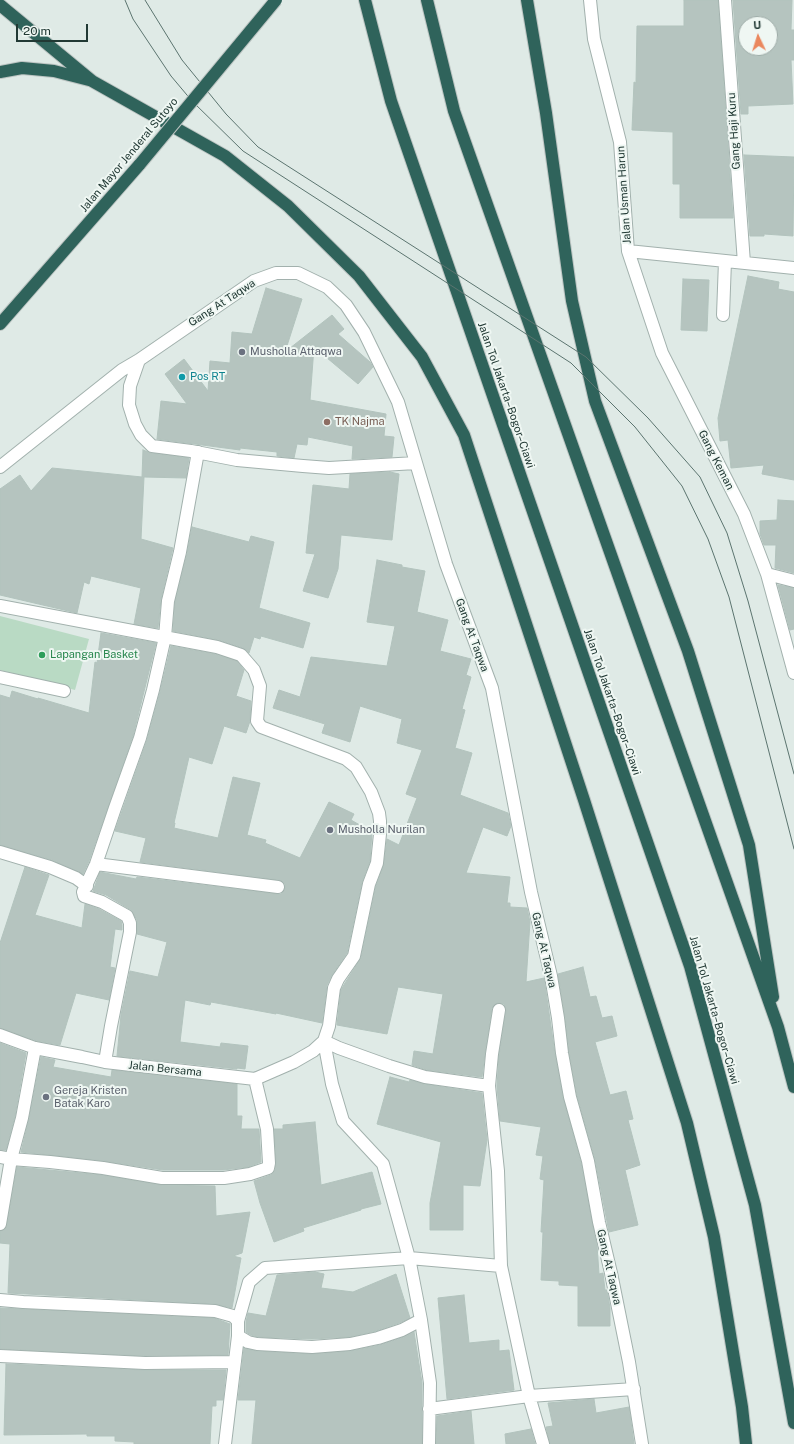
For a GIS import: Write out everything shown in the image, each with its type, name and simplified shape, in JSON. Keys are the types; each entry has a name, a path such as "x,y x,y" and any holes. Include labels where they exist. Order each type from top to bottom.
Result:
{"highway":[{"name":"Jalan Mayor Jenderal Sutoyo","path":"0,324 140,164 276,0"},
{"name":"Jalan Tol Jakarta–Bogor–Ciawi","path":"365,0 390,101 690,966 755,1205 794,1423"},
{"path":"427,0 454,111 778,1027 794,1087"},
{"path":"527,0 546,113 572,301 595,401 688,651 749,845 778,1027"},
{"path":"0,5 92,81 224,156 288,206 359,276 422,357 464,435 584,800 687,1123 714,1237 742,1407 746,1444"},
{"path":"0,72 22,68 54,71 92,81"}],"street":[{"name":"Jalan Usman Harun","path":"590,0 594,39 620,142 628,251 794,268"},
{"name":"Gang Haji Kuru","path":"725,0 744,263"},
{"name":"Gang Keman","path":"628,251 662,353 744,514 767,574 794,673"},
{"path":"723,315 725,261"},
{"name":"Gang At Taqwa","path":"0,467 122,370 139,360 254,281 276,273 298,273 327,287 346,305 364,332 398,402 446,564 492,688 531,892 551,976 569,1090 588,1161 599,1222 614,1288 634,1389 642,1444"},
{"path":"139,360 130,386 128,405 141,435 152,446 198,452 237,460 329,468 416,464"},
{"path":"105,1062 130,932 130,923 126,916 102,902 84,896 83,892 96,864 140,738 153,690 165,637 168,601 180,552 198,452"},
{"path":"767,574 794,581"},
{"path":"0,606 217,647 241,655 254,670 260,686 257,722 261,727 346,759 356,767 371,792 379,813 380,821 377,863 369,884 354,956 338,979 334,988 329,1026 324,1041 332,1084 343,1121 383,1164 409,1258 421,1320 430,1383 429,1444"},
{"path":"0,678 64,691"},
{"path":"0,852 50,867 76,878 87,886"},
{"path":"96,864 278,887"},
{"path":"499,1010 492,1054 489,1086 498,1171 501,1266 529,1396 543,1444"},
{"name":"Jalan Bersama","path":"0,1034 35,1048 82,1056 105,1062 255,1079"},
{"path":"5,1158 103,1168 162,1178 224,1178 265,1170 268,1168 270,1163 267,1130 255,1079 294,1062 313,1051 324,1041"},
{"path":"324,1041 389,1066 425,1077 489,1086"},
{"path":"0,1224 5,1158 22,1118 35,1048"},
{"path":"225,1444 238,1336 238,1321 243,1298 249,1282 264,1268 409,1258 501,1266"},
{"path":"0,1300 215,1311 233,1316 238,1321"},
{"path":"238,1336 248,1342 271,1345 312,1347 350,1344 378,1338 402,1330 421,1320"},
{"path":"0,1356 145,1363 235,1362"},
{"path":"429,1409 529,1396 634,1389"}],"green space":[{"name":"Lapangan Basket","path":"0,616 89,639 75,690 0,670"}],"building":[{"path":"684,0 718,0 733,218 680,218 680,184 673,184 673,132 632,130 634,82 636,83 637,26 684,26"},
{"path":"733,0 792,0 791,30 794,30 794,60 791,60 793,104 748,106 748,114 741,114"},
{"path":"744,155 794,157 793,236 764,234 764,236 750,236"},
{"path":"748,276 779,282 778,289 794,292 794,480 762,474 764,465 731,468 728,440 720,441 718,418"},
{"path":"683,279 709,280 707,331 681,330"},
{"path":"266,288 302,299 285,352 332,315 344,329 338,334 370,362 373,367 358,384 314,347 310,400 386,414 384,436 394,437 392,457 352,459 353,446 308,437 307,445 297,444 294,458 277,456 277,452 240,448 240,450 157,439 161,401 187,404 165,374 184,359 208,391 210,361 230,363 232,332 252,334"},
{"path":"143,450 151,453 189,458 186,478 144,477 141,539 173,548 161,599 158,628 134,624 141,588 91,576 89,584 84,582 77,613 0,595 0,489 20,475 31,491 52,468 142,477"},
{"path":"390,472 399,474 392,540 341,535 338,569 328,598 303,591 315,554 306,553 313,485 349,489 350,474"},
{"path":"778,500 794,501 794,573 775,568 776,545 764,545 760,534 760,521 777,520"},
{"path":"192,527 249,542 251,536 274,542 259,608 310,623 303,648 261,636 260,639 254,637 249,653 243,648 219,640 173,631 175,602"},
{"path":"377,560 402,565 402,567 425,571 417,612 448,620 440,651 471,659 466,675 471,677 462,709 465,710 455,748 472,753 460,795 508,813 511,826 507,836 483,827 466,873 510,877 507,903 510,903 510,907 527,908 530,922 526,982 544,978 563,1098 581,1163 597,1245 599,1274 603,1273 605,1290 607,1290 610,1308 610,1326 578,1326 578,1286 559,1285 559,1281 541,1280 543,1232 541,1232 544,1180 540,1179 543,1156 536,1155 541,1127 500,1121 497,1086 499,1055 506,1011 504,1004 497,1003 492,1008 482,1077 427,1070 412,1065 414,1051 433,1054 443,994 398,987 387,1034 337,1025 341,990 361,958 376,886 384,864 387,839 399,845 417,798 406,794 422,750 397,743 402,719 360,706 350,742 322,733 325,724 273,708 279,690 300,697 311,657 387,666 395,626 367,622"},
{"path":"778,585 794,588 794,629 790,630"},
{"path":"101,633 156,643 133,736 89,861 83,874 52,860 0,845 0,695 10,698 12,691 89,713 95,662 97,663"},
{"path":"171,646 215,654 237,661 244,670 236,696 251,701 250,721 246,733 224,726 212,764 189,757 174,828 218,838 233,777 260,783 247,835 266,840 265,843 300,858 329,802 354,814 351,820 372,832 370,861 362,882 347,953 327,985 322,1023 276,1013 211,1002 210,1005 185,1000 180,1042 220,1047 221,1043 248,1046 245,1069 117,1056 121,1015 130,971 158,977 167,942 137,934 137,920 131,910 106,895 93,891 100,872 136,879 137,877 277,894 281,894 285,888 285,884 279,880 140,862 146,838 115,831 147,740"},
{"path":"25,867 49,875 35,915 82,928 85,904 99,909 121,921 122,925 122,930 115,929 110,967 115,968 109,1000 76,993 60,1045 37,1041 0,1028 0,943"},
{"path":"583,967 590,997 596,996 602,1018 612,1016 617,1036 595,1042 610,1095 626,1091 633,1119 628,1120 640,1165 625,1170 638,1225 609,1232 595,1159 577,1095 569,1052 558,974"},
{"path":"0,1043 26,1053 15,1116 6,1150 0,1150"},
{"path":"41,1057 55,1060 53,1067 111,1077 112,1070 237,1084 237,1116 242,1116 241,1129 259,1129 261,1162 248,1167 223,1170 163,1170 104,1161 21,1152"},
{"path":"390,1077 409,1082 410,1080 424,1084 482,1093 487,1140 480,1186 463,1185 463,1230 430,1230 430,1203 441,1142 377,1124"},
{"path":"315,1122 321,1185 372,1172 381,1204 303,1228 304,1231 274,1242 254,1181 271,1175 275,1170 274,1129 283,1129 283,1125"},
{"path":"17,1167 102,1175 161,1185 215,1186 216,1216 250,1212 242,1253 233,1256 241,1258 232,1308 215,1304 8,1293 10,1244 0,1243 0,1231 5,1229 7,1225"},
{"path":"315,1272 324,1274 321,1288 353,1292 396,1274 410,1318 376,1331 349,1337 312,1339 258,1337 246,1332 248,1313 266,1316 277,1275"},
{"path":"464,1295 469,1343 499,1340 499,1351 509,1350 514,1390 447,1399 438,1298"},
{"path":"0,1308 214,1318 230,1324 228,1355 145,1356 0,1349"},
{"path":"414,1332 422,1383 422,1444 252,1444 256,1400 238,1400 244,1348 256,1351 312,1354 351,1351 380,1345"},
{"path":"6,1364 145,1370 226,1370 223,1400 216,1400 216,1406 212,1406 210,1444 134,1444 134,1442 115,1441 115,1436 87,1436 87,1434 4,1435"},
{"path":"594,1399 596,1413 629,1407 634,1444 550,1444 546,1427 553,1426 548,1403"},
{"path":"471,1411 474,1444 436,1444 437,1416"},
{"path":"531,1429 535,1444 506,1444 505,1434"}],"tram line":[{"path":"125,0 133,19 171,76 192,101 243,151 571,363 635,427 682,486 708,539 729,597 794,849"},
{"path":"145,0 182,60 226,114 258,147 586,357 648,418 700,477 727,533 748,601 794,774"}],"place":[{"name":"Musholla Attaqwa","path":"242,352"},
{"name":"Pos RT","path":"182,377"},
{"name":"TK Najma","path":"327,422"},
{"name":"Lapangan Basket","path":"42,655"},
{"name":"Musholla Nurilan","path":"330,830"},
{"name":"Gereja Kristen Batak Karo","path":"46,1097"}]}
